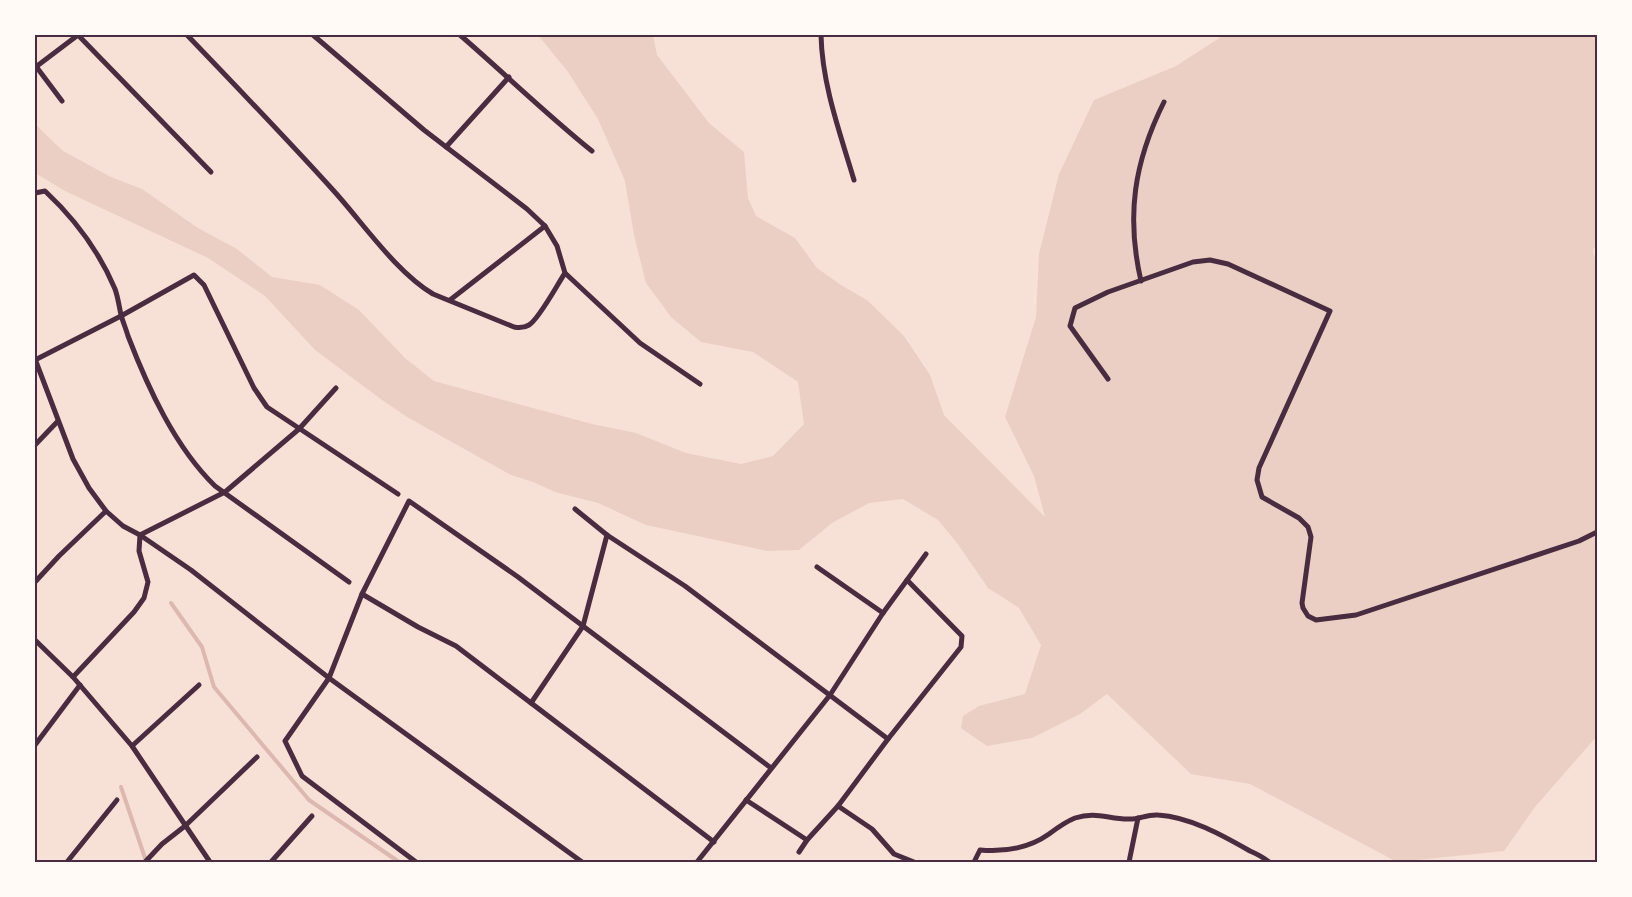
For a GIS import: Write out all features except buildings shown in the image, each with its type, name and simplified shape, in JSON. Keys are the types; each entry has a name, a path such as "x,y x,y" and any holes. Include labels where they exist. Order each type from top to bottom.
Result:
{"street":[{"path":"62,101 36,65 78,35 211,172"},
{"path":"187,35 334,190 403,270 424,289 514,327 525,327 534,321 565,273"},
{"path":"313,35 446,146 527,209 545,226 557,246 565,273 640,343 700,384"},
{"path":"460,35 592,151"},
{"path":"821,35 822,57 834,111 854,180"},
{"path":"446,146 509,77"},
{"path":"1141,282 1133,238 1134,195 1142,155 1164,102"},
{"path":"35,193 45,191 66,212 93,246 116,290 121,316 148,382 179,440 201,472 216,486 349,582"},
{"path":"450,300 545,226"},
{"path":"1108,379 1070,326 1075,308 1108,292 1141,282 1193,262 1219,261 1330,311 1259,468 1257,480 1262,497 1304,522 1310,532 1302,602 1305,613 1312,619 1356,616 1579,540 1597,532"},
{"path":"398,494 274,412 262,400 204,284 194,275 121,316 35,360 80,474 106,511 123,526 140,535 191,570 329,678 582,862"},
{"path":"140,535 225,492 299,429 336,388"},
{"path":"35,445 58,421"},
{"path":"416,862 302,776 285,741 329,678 362,594 409,501 518,577 771,768"},
{"path":"575,509 607,535 685,586 888,739"},
{"path":"35,582 106,511"},
{"path":"73,677 134,612 144,598 148,582 139,551 140,535"},
{"path":"531,703 583,626 607,535"},
{"path":"697,862 830,695 883,613 926,554"},
{"path":"817,568 883,613"},
{"path":"799,852 807,840 838,806 961,647 962,636 907,580"},
{"path":"362,594 418,627 456,646 714,842"},
{"path":"35,640 73,677 132,746 210,862"},
{"path":"35,745 80,685"},
{"path":"132,746 199,685"},
{"path":"145,862 162,844 185,826 257,758"},
{"path":"67,862 117,800"},
{"path":"746,800 807,840"},
{"path":"838,806 872,829 894,854 914,862"},
{"path":"974,862 980,850 1004,851 1028,845 1074,818 1098,815 1122,819 1155,814 1188,822 1220,834 1269,862"},
{"path":"271,862 312,816"},
{"path":"1129,862 1138,818"}],"shaded area":[{"path":"538,35 653,35 657,55 709,123 744,152 748,198 756,216 795,238 817,268 867,300 904,336 930,375 944,415 1045,517 1034,476 1005,417 1036,317 1039,254 1059,174 1094,100 1176,66 1224,35 1597,35 1597,242 1593,251 1597,264 1597,736 1535,807 1504,851 1397,862 1250,784 1191,774 1107,694 1080,714 1032,738 987,746 961,728 963,716 979,706 1025,694 1041,645 1019,608 988,588 957,543 938,520 903,499 869,503 832,523 799,550 767,551 646,525 598,503 555,492 511,475 407,417 315,350 265,296 208,258 65,191 35,173 35,124 63,151 111,177 142,189 198,228 237,249 272,277 320,285 359,310 405,358 434,381 592,424 636,433 686,453 741,464 773,456 804,424 798,382 753,352 701,342 671,317 646,283 634,235 625,181 598,119 568,72"}],"waterway":[{"path":"171,603 202,647 214,687 309,800 399,862"},
{"path":"121,787 146,861"}]}
